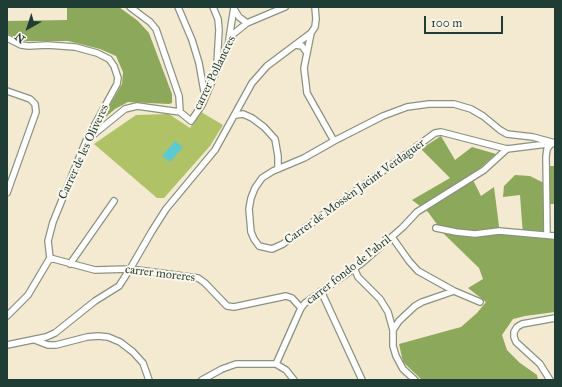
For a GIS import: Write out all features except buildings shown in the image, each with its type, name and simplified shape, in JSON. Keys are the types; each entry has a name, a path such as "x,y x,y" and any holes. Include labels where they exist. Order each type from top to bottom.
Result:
{"street":[{"path":"130,7 150,22 156,29 179,96 180,112"},
{"path":"178,7 192,40 199,63 205,97"},
{"path":"213,7 220,30 217,70"},
{"name":"carrer Pollancres","path":"86,141 125,109 137,106 180,112 191,121 202,105 232,35 247,23 285,7"},
{"path":"7,345 35,340 55,333 95,301 119,286 166,209 216,150 252,83 266,66 311,33 315,27 315,7"},
{"path":"234,8 239,17 247,23"},
{"path":"228,43 234,8"},
{"path":"311,33 304,68 307,93 334,141"},
{"name":"Carrer de les Oliveres","path":"7,38 21,45 75,47 102,55 114,66 118,78 117,84 86,141 50,231 48,242 50,258"},
{"path":"295,45 302,46 307,53"},
{"path":"7,91 30,99 35,104 36,112 7,193"},
{"name":"Carrer de Mossèn Jacint Verdaguer","path":"429,104 454,104 471,109 507,134 533,137 555,143 507,149 441,132 435,133 277,248 266,248 259,246 254,239 249,222 251,198 255,188 262,178 278,169 304,158 367,124 407,107 429,104"},
{"path":"236,115 243,114 252,118 275,139 278,156 278,169"},
{"path":"547,236 546,157 550,145 555,143"},
{"name":"carrer fondo de l'abril","path":"276,364 301,308 305,303 354,268 392,237 416,212 484,170 507,149"},
{"path":"70,264 114,202"},
{"path":"436,228 475,234 499,231 555,236"},
{"path":"392,237 415,268 454,291 480,302"},
{"path":"7,316 28,294 50,258"},
{"name":"carrer moreres","path":"50,258 95,270 130,269 198,278 205,283 227,306 234,307 286,296 292,298 301,308"},
{"path":"354,268 358,277 380,299 388,312 393,330 393,346 396,356 404,369 415,380"},
{"path":"321,291 362,380"},
{"path":"393,330 399,321 415,306 422,302 454,291"},
{"path":"550,380 540,364 516,342 514,332 517,327 522,324 555,318"},
{"path":"35,340 48,345 56,345 87,337 108,337 120,342 133,352 142,363 149,380"},
{"path":"202,380 222,369 236,364 276,364 286,370 294,380"}],"green space":[{"path":"67,7 119,7 138,21 149,33 172,94 172,103 128,102 115,109 100,122 122,84 123,72 116,56 100,49 68,41 26,41 7,34 7,21 67,20"},
{"path":"201,112 223,125 210,146 164,198 157,198 94,144 136,115 169,114 190,128"},
{"path":"441,136 455,160 472,147 496,154 471,176 481,196 494,187 500,234 523,235 520,195 503,197 504,186 515,175 530,176 542,182 550,181 549,166 555,166 555,204 544,204 546,238 555,238 555,312 513,319 502,335 507,350 520,363 537,375 538,380 422,380 403,362 399,344 461,327 477,313 486,302 468,288 483,279 479,268 444,234 428,212 412,200 450,178 421,149"}],"water":[{"path":"175,141 183,147 170,162 162,156"}]}
